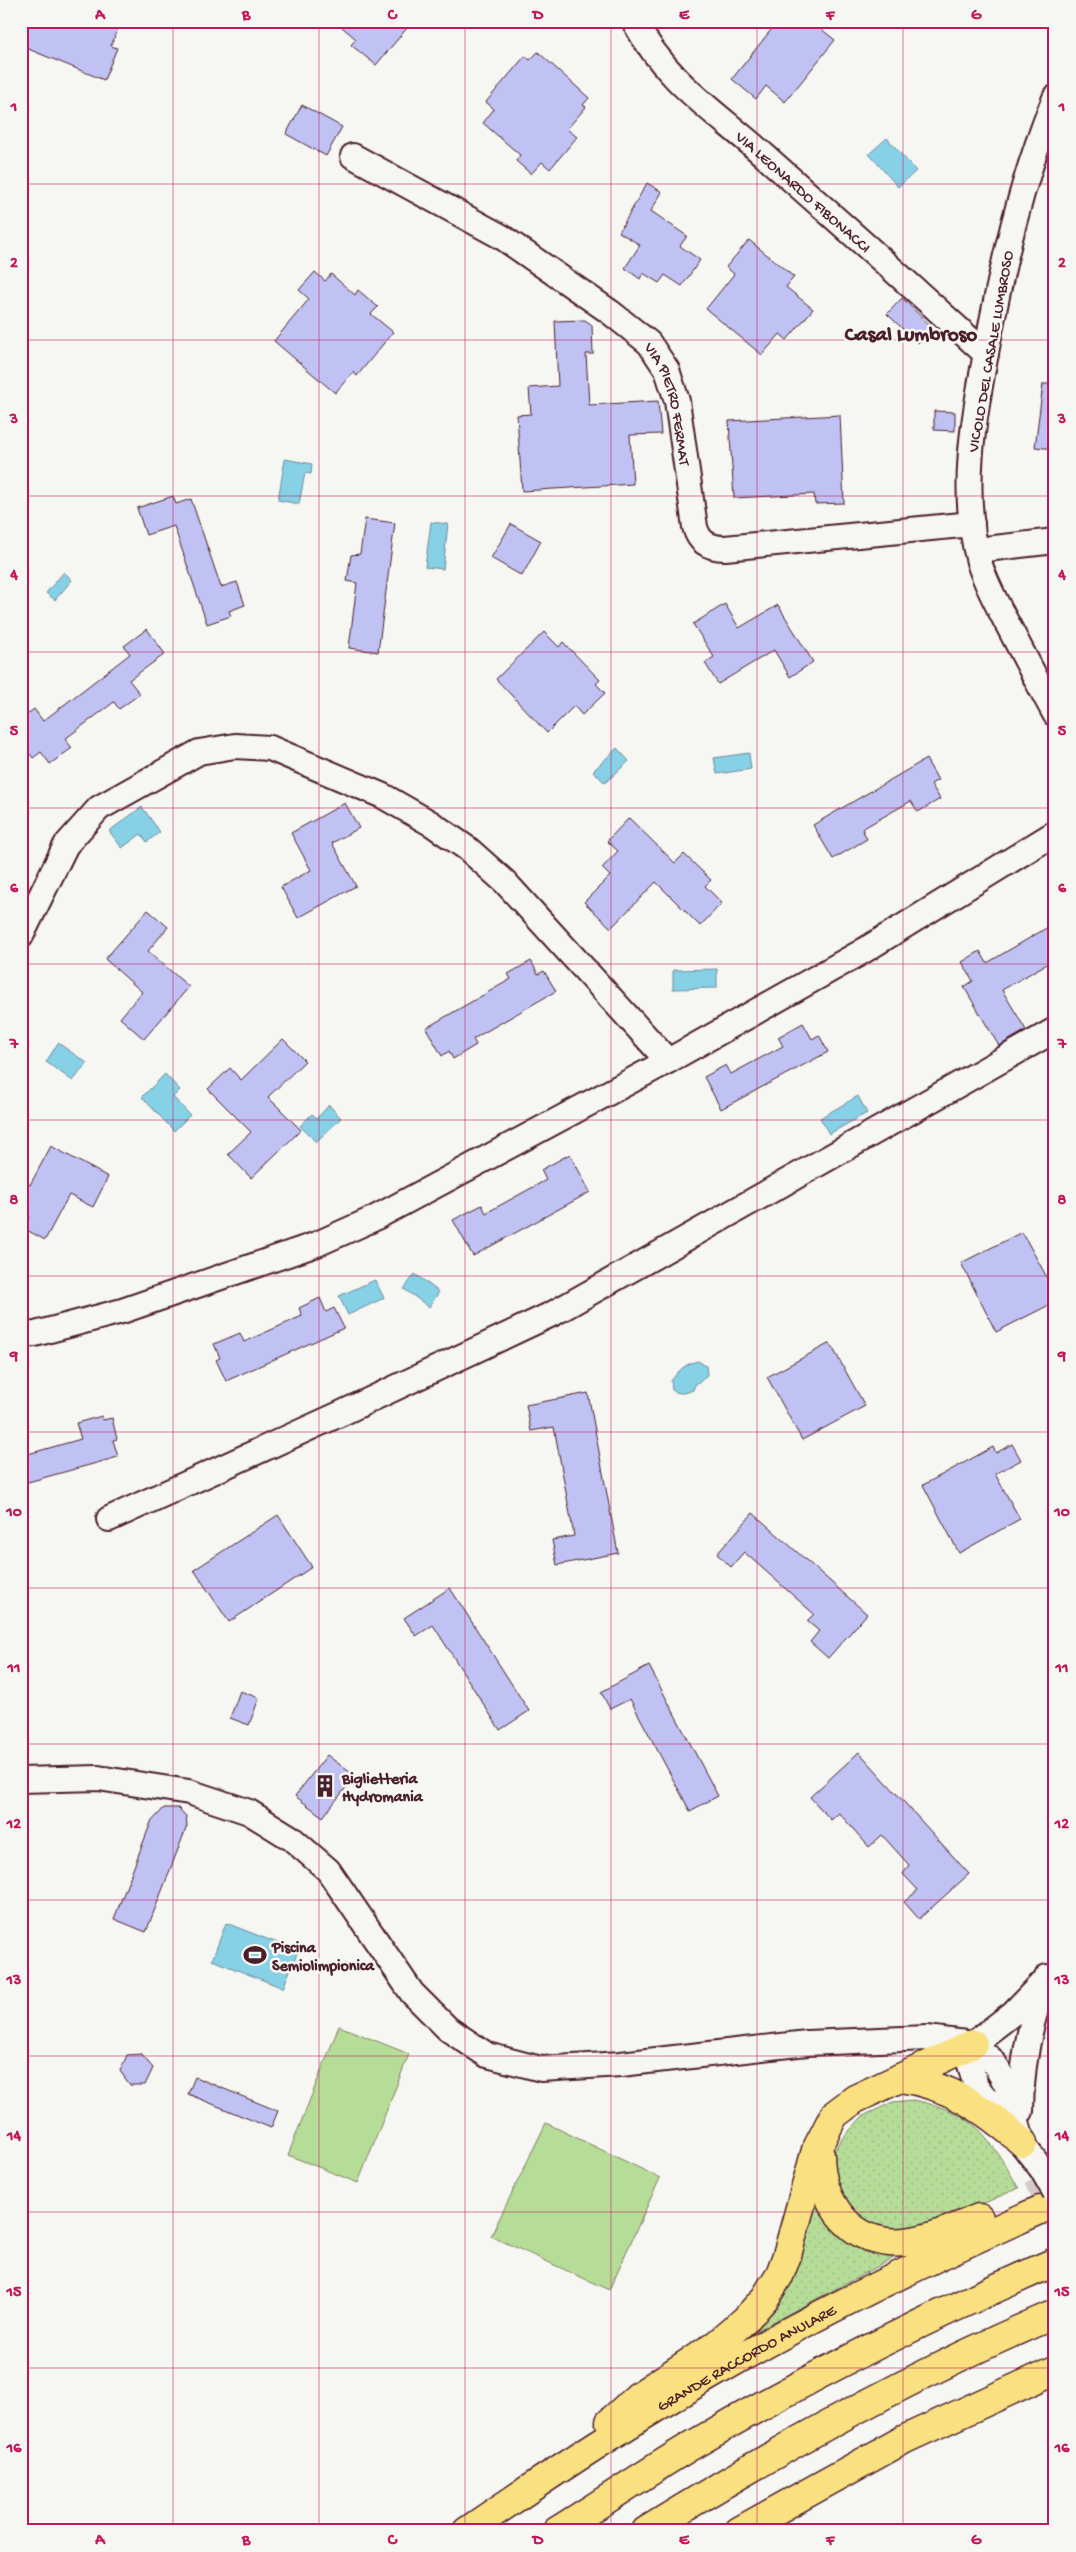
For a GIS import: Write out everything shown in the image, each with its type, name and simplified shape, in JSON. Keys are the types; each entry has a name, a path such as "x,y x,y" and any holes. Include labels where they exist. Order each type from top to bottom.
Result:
{"highway":[{"path":"568,2463 637,2397 717,2344 745,2320 765,2298 780,2274 816,2150 834,2115 847,2103 973,2044"},
{"path":"900,2078 922,2082 963,2097 987,2112 1023,2143"},
{"path":"823,2134 820,2164 827,2196 834,2210 849,2226 868,2237 884,2241 904,2242 939,2234 1042,2199"},
{"name":"GRANDE RACCORDO ANULARE","path":"467,2531 568,2463 709,2376 786,2333 961,2245 1042,2199"},
{"path":"557,2531 691,2446 876,2344 1055,2262"},
{"path":"646,2531 719,2486 904,2384 1055,2314"},
{"path":"739,2531 807,2491 932,2425 1055,2370"},
{"path":"932,2425 1055,2385"}],"street":[{"name":"VIA LEONARDO FIBONACCI","path":"634,21 658,60 691,95 756,148 986,354"},
{"name":"VICOLO DEL CASALE LUMBROSO","path":"1055,98 1033,153 1014,217 977,405 970,468 972,524 976,550 990,590 1055,714"},
{"name":"VIA PIETRO FERMAT","path":"353,156 502,237 610,312 649,343 661,358 674,391 695,527 700,539 708,545 725,548 972,524"},
{"path":"976,550 1055,541"},
{"path":"21,936 66,845 81,826 103,805 186,758 204,750 236,746 270,748 383,796 432,824 468,849 505,882 668,1061"},
{"path":"21,1335 35,1334 122,1311 328,1240 373,1219 668,1061 860,952 1055,833"},
{"path":"109,1519 351,1409 554,1313 1055,1030"},
{"path":"21,1780 98,1778 189,1792 249,1812 299,1844 328,1870 412,1993 448,2029 493,2057 541,2069 621,2064 807,2043 927,2038 973,2044 992,2061 1006,2084 1023,2143 1041,2168 1042,2199"},
{"path":"973,2044 1013,2012 1051,1972"},
{"path":"1023,2143 1021,2098 1025,2052 1032,2018 1051,1972"}],"green space":[{"path":"339,2026 409,2054 358,2183 288,2155"},
{"path":"913,2100 935,2105 953,2112 979,2129 998,2154 1019,2188 922,2230 876,2229 840,2201 832,2164 835,2150 840,2141 863,2116 893,2102"},
{"path":"546,2123 660,2178 609,2290 491,2236"},
{"path":"816,2192 905,2252 756,2331 777,2306 796,2273"}],"water":[{"path":"887,138 916,171 898,187 869,154"},
{"path":"285,459 312,464 311,474 305,473 299,504 278,500"},
{"path":"431,522 448,524 443,569 425,567"},
{"path":"64,572 72,580 55,600 46,593"},
{"path":"617,748 629,761 605,783 593,771"},
{"path":"749,753 751,769 717,774 714,758"},
{"path":"142,807 160,832 147,842 141,834 122,848 109,831"},
{"path":"717,969 717,988 673,989 673,970"},
{"path":"58,1043 87,1063 73,1081 46,1062"},
{"path":"165,1074 180,1090 173,1097 190,1115 174,1131 142,1097"},
{"path":"858,1096 867,1113 829,1134 820,1118"},
{"path":"329,1105 341,1118 316,1142 300,1126 312,1114 317,1118"},
{"path":"415,1274 439,1292 429,1307 404,1289"},
{"path":"375,1280 384,1298 348,1315 339,1296"},
{"path":"698,1361 706,1366 707,1375 695,1385 693,1390 678,1393 672,1390 671,1381 676,1374 686,1366"},
{"name":"Piscina Semiolimpionica","path":"226,1923 298,1951 283,1988 212,1960"}],"building":[{"path":"24,21 121,21 111,46 117,48 104,80 21,46 21,28"},
{"path":"335,21 413,21 376,65 351,45 356,39"},
{"path":"778,21 811,21 835,40 785,102 766,86 756,99 732,79"},
{"path":"538,52 589,98 583,105 586,107 567,129 577,137 550,169 542,162 531,174 516,161 520,155 483,123 494,109 486,102 525,56 530,60"},
{"path":"302,105 342,127 326,156 286,134"},
{"path":"647,183 662,192 651,211 687,236 680,246 700,260 682,286 665,275 659,283 643,273 640,279 625,268 640,245 619,232"},
{"path":"749,240 794,277 786,287 813,309 787,340 780,334 762,355 706,309 734,274 726,267"},
{"path":"315,272 325,281 331,274 355,295 358,290 378,307 371,314 393,332 357,376 353,372 335,393 274,341 309,299 299,290"},
{"path":"902,298 933,328 918,343 887,314"},
{"path":"585,320 592,325 593,354 586,354 589,405 658,401 661,434 630,435 633,484 522,491 517,415 531,414 529,388 558,386 555,321"},
{"path":"1043,384 1055,384 1055,449 1035,447"},
{"path":"934,411 955,412 955,431 934,430"},
{"path":"840,415 844,503 815,504 814,494 734,498 729,421"},
{"path":"173,496 176,504 191,499 221,587 237,582 245,605 229,611 231,616 207,624 174,526 146,535 137,508"},
{"path":"365,519 395,523 378,652 349,648 357,583 347,581 351,555 360,554"},
{"path":"511,524 541,541 522,576 491,558"},
{"path":"725,604 739,628 778,605 813,662 790,677 774,650 718,684 705,663 714,657 693,624"},
{"path":"147,629 165,654 129,680 140,694 119,709 114,702 65,739 72,748 50,764 41,752 33,758 21,743 21,719 34,709 43,721 130,654 124,646"},
{"path":"544,632 559,647 563,642 600,680 596,684 605,693 582,715 574,706 547,733 496,679"},
{"path":"926,759 938,780 931,784 940,799 918,812 911,801 862,829 867,839 833,859 813,825"},
{"path":"345,803 359,828 332,843 356,886 298,918 281,887 311,870 291,833"},
{"path":"629,818 675,863 684,854 711,880 705,886 722,903 700,926 656,882 611,928 584,902 610,876 602,868 618,851 607,841"},
{"path":"148,910 168,927 148,951 189,987 144,1039 120,1018 142,992 105,959"},
{"path":"1055,923 1055,959 1002,990 1026,1030 999,1046 964,987 973,981 962,962 980,951 987,963"},
{"path":"531,961 538,974 544,971 556,991 473,1039 476,1045 453,1059 449,1051 442,1056 426,1028 511,979 508,974"},
{"path":"803,1023 812,1039 819,1035 828,1052 721,1109 704,1077 726,1065 731,1074 783,1046 778,1037"},
{"path":"283,1039 305,1061 268,1097 301,1130 251,1178 228,1154 251,1132 208,1089 230,1068 241,1080"},
{"path":"51,1146 108,1177 93,1207 69,1195 45,1240 23,1228 30,1216 21,1211 21,1181 30,1185"},
{"path":"570,1154 590,1192 473,1256 453,1220 482,1205 486,1213 546,1180 541,1170"},
{"path":"1022,1232 1055,1292 1055,1302 996,1332 961,1263"},
{"path":"320,1298 326,1312 334,1308 344,1328 226,1381 216,1360 220,1358 214,1344 240,1333 244,1342 302,1316 299,1308"},
{"path":"830,1343 865,1406 802,1440 767,1377"},
{"path":"588,1393 618,1553 557,1565 552,1540 574,1536 554,1427 531,1431 526,1405"},
{"path":"102,1416 103,1420 112,1418 117,1439 113,1440 118,1457 21,1484 21,1456 81,1439 76,1423"},
{"path":"1012,1444 1021,1460 995,1474 1020,1519 959,1553 923,1485 993,1447 996,1453"},
{"path":"753,1513 867,1614 828,1658 810,1642 819,1631 807,1621 814,1614 744,1552 731,1567 717,1554"},
{"path":"278,1515 312,1567 229,1622 194,1570"},
{"path":"450,1588 529,1711 500,1730 433,1625 416,1636 404,1618"},
{"path":"649,1666 718,1796 690,1811 630,1699 610,1709 601,1692"},
{"path":"240,1691 259,1698 249,1725 230,1718"},
{"path":"859,1752 969,1874 919,1919 904,1902 918,1890 903,1874 909,1865 882,1835 869,1847 839,1813 831,1820 810,1797"},
{"name":"Biglietteria Hydromania","path":"327,1755 355,1776 323,1817 295,1796"},
{"path":"164,1808 178,1808 186,1816 187,1826 146,1932 114,1919 151,1822"},
{"path":"141,2054 153,2068 145,2085 130,2085 120,2071 127,2055"},
{"path":"195,2077 278,2111 271,2128 188,2094"}],"tunnel":[{"path":"1031,2196 1055,2186"}],"place":[{"name":"Biglietteria Hydromania","path":"325,1786"},
{"name":"Piscina Semiolimpionica","path":"255,1955"}],"district":[{"name":"Casal Lumbroso","path":"911,333"}]}
